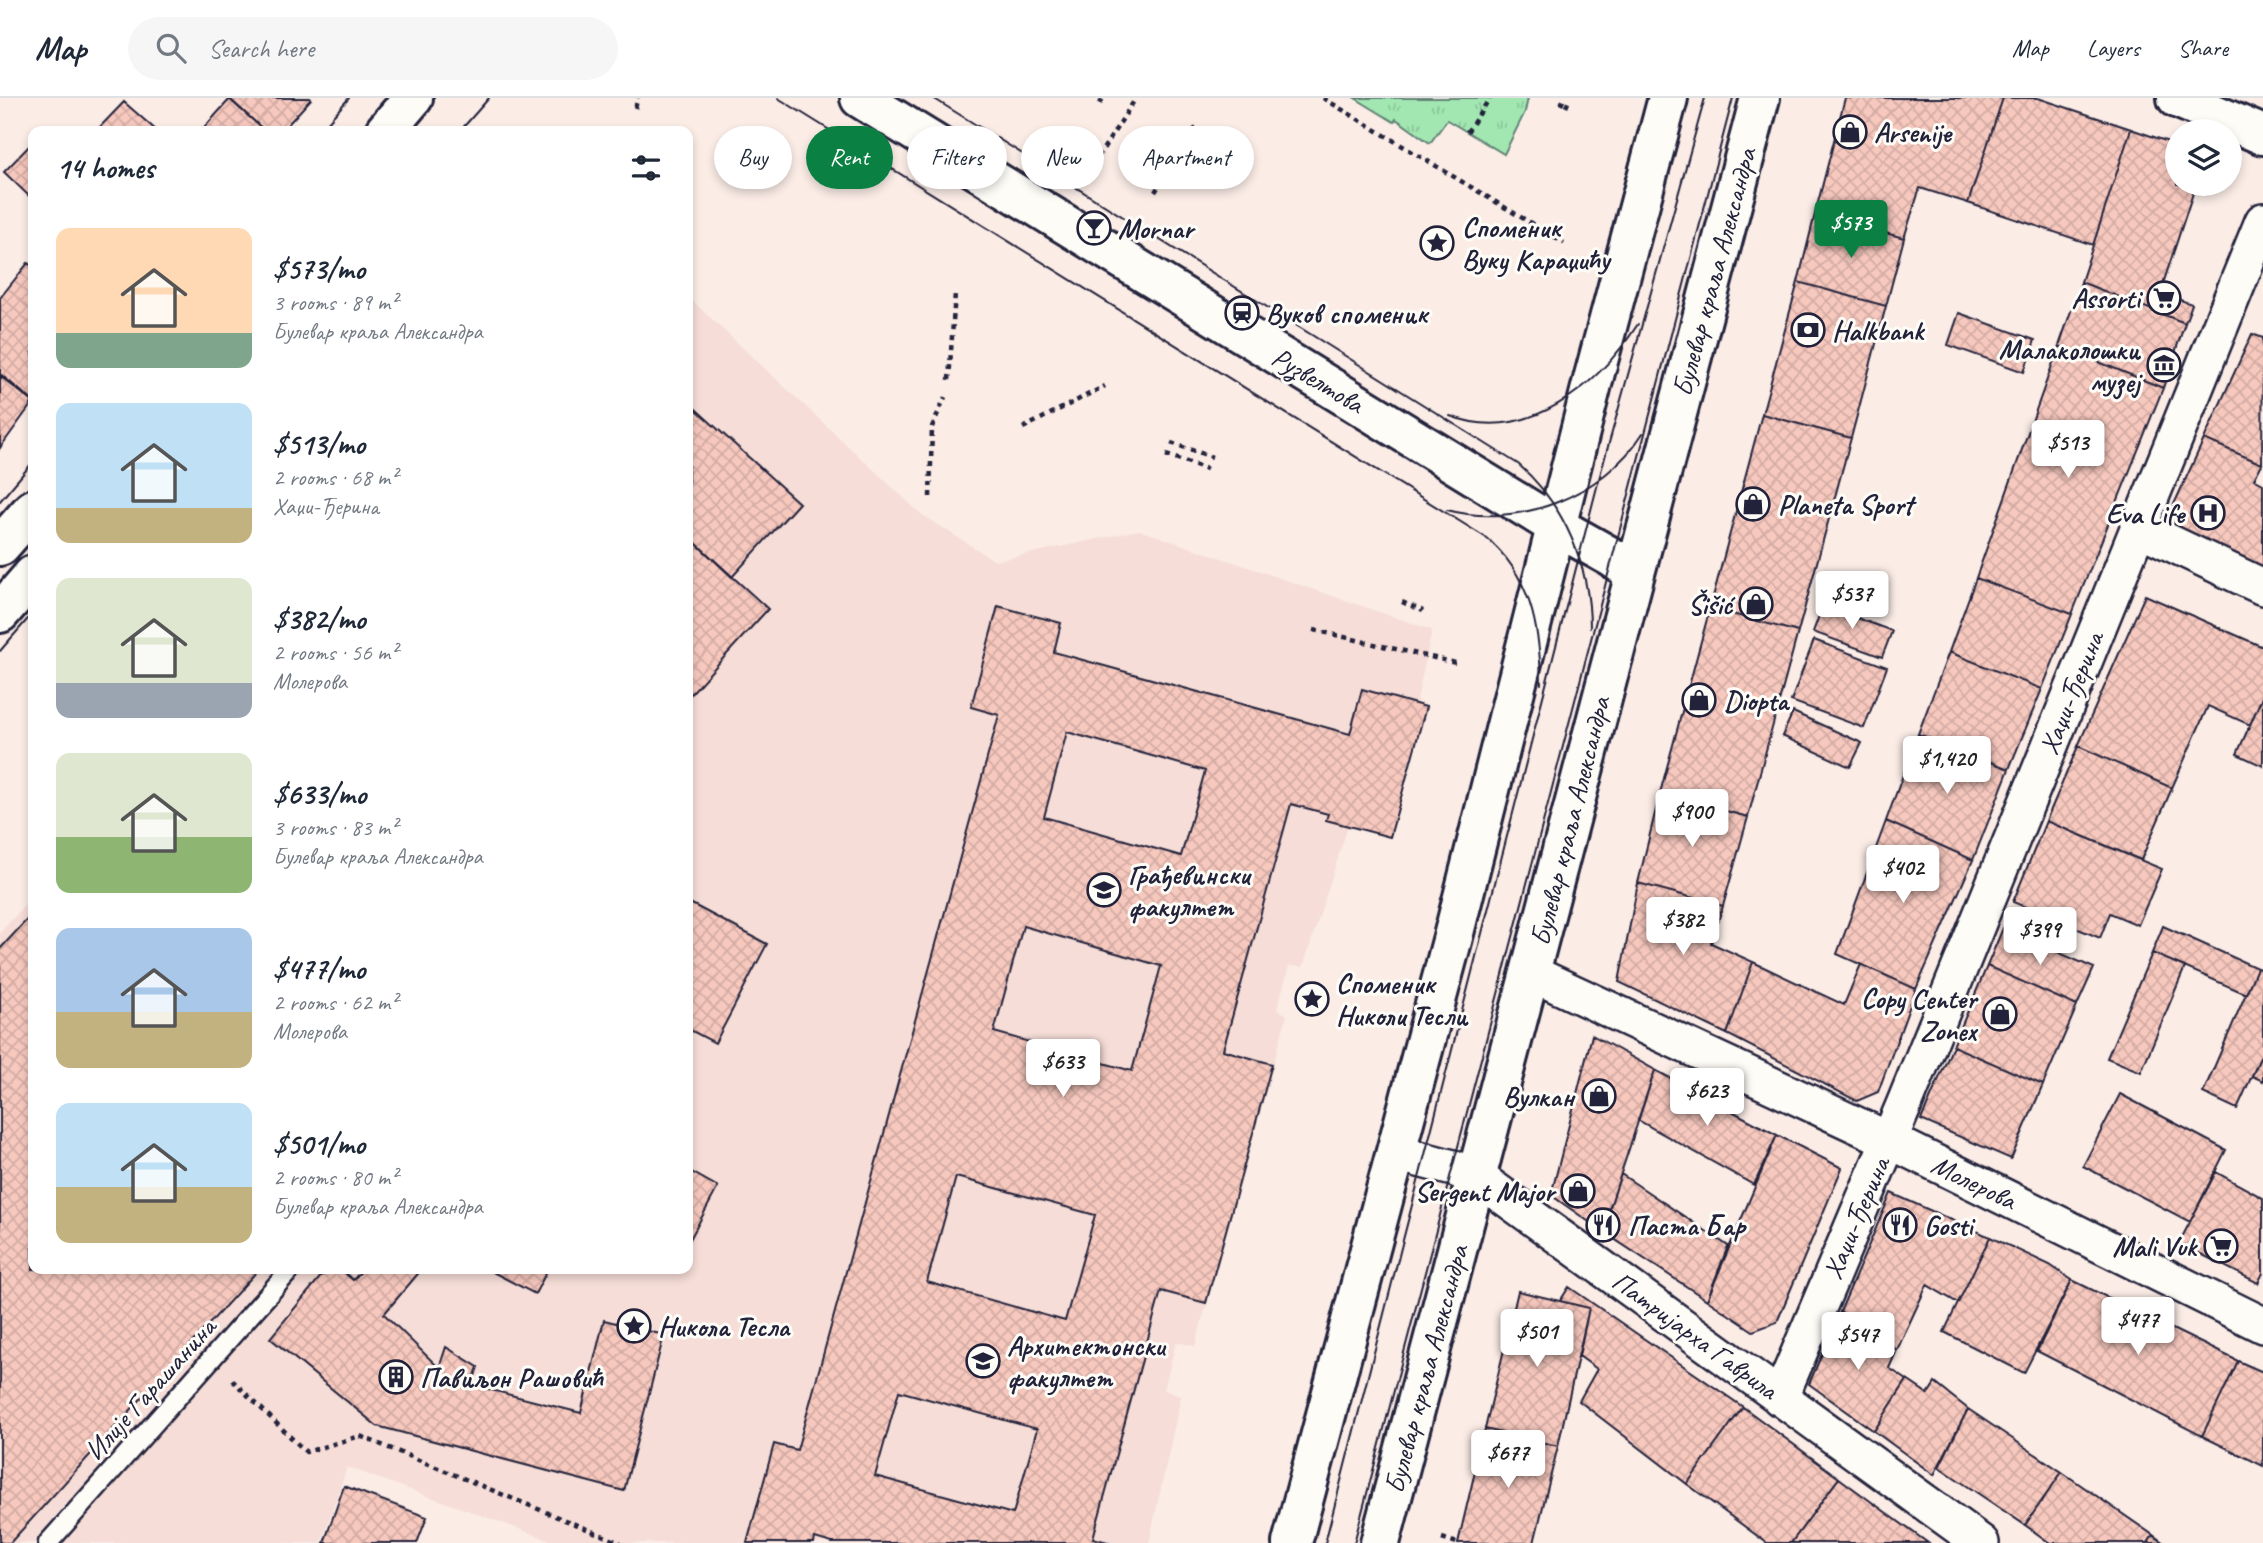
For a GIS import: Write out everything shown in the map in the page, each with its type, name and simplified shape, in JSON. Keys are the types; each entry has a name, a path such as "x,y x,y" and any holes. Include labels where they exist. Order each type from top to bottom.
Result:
{"main road":[{"path":"389,126 413,98"},
{"name":"Рузвелтова","path":"860,98 1634,573"},
{"path":"1293,1543 1668,98"},
{"name":"Булевар краља Александра","path":"1380,1543 1760,98"},
{"path":"2177,98 2263,135"},
{"path":"0,547 28,515"},
{"path":"0,613 28,581"}],"street":[{"name":"Хаџи-Ђерина","path":"1780,1398 1889,1140 2263,220"},
{"path":"2139,528 2263,587"},
{"name":"Молерова","path":"1531,973 1889,1140 2263,1325"},
{"name":"Патријарха Гаврила","path":"1396,1153 1477,1177 1981,1543"}],"lane":[{"name":"Илије Гарашанина","path":"48,1543 287,1274"}],"path":[{"path":"635,108 638,98"},
{"path":"1100,104 1103,98"},
{"path":"1104,148 1136,98"},
{"path":"1323,98 1564,243"},
{"path":"1467,132 1490,98"},
{"path":"1564,98 1564,106 1570,98"},
{"path":"949,380 956,293"},
{"path":"1023,428 1105,386"},
{"path":"930,497 932,427 945,397"},
{"path":"1171,443 1212,457"},
{"path":"1166,455 1207,469"},
{"path":"1402,602 1423,611"},
{"path":"1314,630 1456,663"},
{"path":"212,1360 306,1452 360,1436 621,1543"},
{"path":"1442,1538 1457,1543"}],"shaded area":[{"path":"693,302 921,514 995,561 1139,530 1432,630 1416,704 1426,707 1390,837 1348,826 1303,967 1289,966 1277,1009 1287,1015 1195,1346 1176,1342 1164,1390 1181,1396 1149,1543 558,1543 347,1467 321,1543 0,1543 0,933 28,902 28,1274 693,1274"}],"green space":[{"path":"1355,98 1528,98 1525,112 1504,154 1447,120 1430,143 1396,119 1394,122"}],"building":[{"path":"228,98 311,99 287,126 259,126"},
{"path":"1845,98 2003,98 1968,203 1920,188 1904,238 1815,214"},
{"path":"2003,98 2038,98 2131,129 2093,245 1968,203"},
{"path":"230,99 260,126 206,126"},
{"path":"124,102 151,126 101,126"},
{"path":"2131,129 2165,141 2165,196 2192,196 2160,293 2192,304 2185,323 2081,282"},
{"path":"28,147 28,195 4,172"},
{"path":"1815,214 1904,238 1886,306 1798,282"},
{"path":"28,263 28,397 0,374 0,298"},
{"path":"1798,282 1886,306 1851,438 1762,414"},
{"path":"2081,282 2185,323 2163,388 2059,346"},
{"path":"1959,313 2035,340 2024,372 1948,345"},
{"path":"2252,334 2263,338 2262,464 2204,439"},
{"path":"2059,346 2163,388 2072,614 1976,578"},
{"path":"0,376 28,398 28,409 0,448"},
{"path":"693,407 799,503 732,577 693,541"},
{"path":"1762,414 1851,438 1798,632 1710,608"},
{"path":"2204,439 2262,464 2254,479 2263,484 2263,573 2164,526"},
{"path":"693,541 768,609 693,692"},
{"path":"1976,578 2072,614 2042,689 1949,652"},
{"path":"2145,595 2263,647 2263,695 2250,725 2208,706 2172,788 2078,746"},
{"path":"1823,605 1892,631 1882,657 1813,632"},
{"path":"998,606 1061,623 1054,652 1350,734 1362,689 1426,707 1390,837 1326,820 1328,814 1291,804 1223,1050 1272,1064 1206,1303 1161,1291 1093,1538 1111,1543 832,1543 815,1538 814,1543 747,1543 774,1444 797,1450 999,715 971,707","holes":["1067,732 1205,771 1181,856 1044,817","1023,926 1161,966 1132,1071 994,1032","956,1177 1095,1215 1065,1321 927,1282","899,1391 1037,1429 1013,1514 875,1476"]},
{"path":"1710,608 1798,632 1748,817 1660,793"},
{"path":"1814,640 1887,667 1864,728 1791,701"},
{"path":"1949,652 2042,689 2009,769 1918,734"},
{"path":"2263,695 2263,766 2237,754"},
{"path":"1793,712 1862,743 1850,767 1782,736"},
{"path":"1918,734 2009,769 1973,860 1886,821"},
{"path":"2078,746 2172,788 2141,860 2046,821"},
{"path":"1660,793 1748,817 1723,906 1638,883"},
{"path":"1886,821 1973,860 1916,989 1837,954"},
{"path":"2046,821 2162,869 2138,925 2110,913 2100,938 2013,902"},
{"path":"1638,883 1723,906 1711,943 1753,962 1727,1034 1619,982"},
{"path":"693,905 767,944 715,1043 693,1032"},
{"path":"28,918 28,1274 254,1274 10,1543 0,1543 0,949"},
{"path":"2163,926 2257,968 2246,994 2152,953"},
{"path":"2003,928 2094,968 2077,1006 1987,966"},
{"path":"2152,953 2185,967 2141,1072 2107,1058"},
{"path":"1753,962 1844,1005 1861,964 1916,989 1878,1092 1857,1101 1727,1034"},
{"path":"1987,966 2077,1006 2043,1085 1953,1046"},
{"path":"2257,968 2263,970 2263,1051 2237,1109 2203,1093"},
{"path":"1592,1035 1655,1070 1602,1231 1551,1195"},
{"path":"1953,1046 2043,1085 2011,1159 1921,1120"},
{"path":"2263,1051 2263,1081 2252,1076"},
{"path":"1655,1070 1777,1135 1754,1185 1638,1120"},
{"path":"2120,1094 2226,1150 2190,1222 2083,1166"},
{"path":"1777,1135 1842,1168 1777,1322 1753,1331 1707,1300"},
{"path":"2216,1172 2263,1198 2263,1273 2258,1283 2179,1243"},
{"path":"693,1173 718,1187 693,1234"},
{"path":"1621,1174 1728,1246 1707,1300 1602,1231"},
{"path":"1891,1193 1990,1237 1958,1303 1927,1285 1897,1350 1840,1312"},
{"path":"1990,1237 2050,1265 2072,1280 2024,1373 1944,1332"},
{"name":"Павиљон Рашовић","path":"323,1274 346,1274 353,1280 358,1274 418,1274 384,1314 439,1368 446,1347 478,1367 472,1385 581,1413 604,1320 664,1335 624,1491 377,1426 270,1338"},
{"path":"497,1274 545,1274 535,1294"},
{"path":"2072,1280 2238,1361 2202,1436 2037,1351"},
{"path":"1569,1287 1743,1407 1687,1484 1579,1401 1597,1369 1579,1356 1589,1308 1560,1301"},
{"path":"1518,1291 1589,1308 1558,1446 1485,1429"},
{"path":"1840,1312 1897,1350 1889,1368 1907,1380 1874,1431 1809,1384"},
{"path":"2238,1361 2263,1372 2263,1466 2202,1436"},
{"path":"1907,1380 1928,1394 1935,1383 1968,1409 1934,1475 1874,1431"},
{"path":"1743,1407 1839,1478 1791,1543 1767,1543 1687,1484"},
{"path":"1968,1409 2062,1472 2025,1525 1939,1467"},
{"path":"1485,1429 1558,1446 1534,1543 1458,1543"},
{"path":"2062,1472 2153,1535 2148,1543 2050,1543 2025,1525"},
{"path":"1839,1478 1873,1503 1928,1543 1791,1543"},
{"path":"344,1486 427,1517 417,1543 324,1543"},
{"path":"2153,1535 2164,1543 2148,1543"}],"tram line":[{"path":"324,126 349,98"},
{"path":"464,126 489,98"},
{"path":"778,98 1485,537 1501,552 1523,585 1535,623 1541,684"},
{"path":"933,98 1518,464 1549,498 1572,538 1585,582 1590,628"},
{"path":"1325,1543 1599,479 1705,98"},
{"path":"1354,1543 1733,98"},
{"path":"1450,416 1479,423 1506,423 1533,416 1558,404 1603,369 1638,324"},
{"path":"1447,510 1474,515 1502,515 1530,511 1557,502 1606,474 1626,455 1643,433"},
{"path":"0,501 28,468"},
{"path":"0,651 28,619"}],"place":[{"name":"Arsenije","path":"1850,132"},
{"name":"Mornar","path":"1094,228"},
{"name":"Споменик Вуку Караџићу","path":"1437,243"},
{"name":"Assorti","path":"2164,298"},
{"name":"Вуков споменик","path":"1242,313"},
{"name":"Halkbank","path":"1808,330"},
{"name":"Малаколошки музеј","path":"2164,365"},
{"name":"Planeta Sport","path":"1753,504"},
{"name":"Eva Life","path":"2208,513"},
{"name":"Šišić","path":"1756,604"},
{"name":"Diopta","path":"1699,700"},
{"name":"Грађевински факултет","path":"1104,890"},
{"name":"Споменик Николи Тесли","path":"1312,999"},
{"name":"Copy Center Zonex","path":"2000,1014"},
{"name":"Вулкан","path":"1599,1096"},
{"name":"Sergent Major","path":"1578,1191"},
{"name":"Паста Бар","path":"1603,1225"},
{"name":"Gosti","path":"1900,1225"},
{"name":"Mali Vuk","path":"2221,1246"},
{"name":"Никола Тесла","path":"634,1326"},
{"name":"Архитектонски факултет","path":"983,1361"},
{"name":"Павиљон Рашовић","path":"396,1377"}]}
